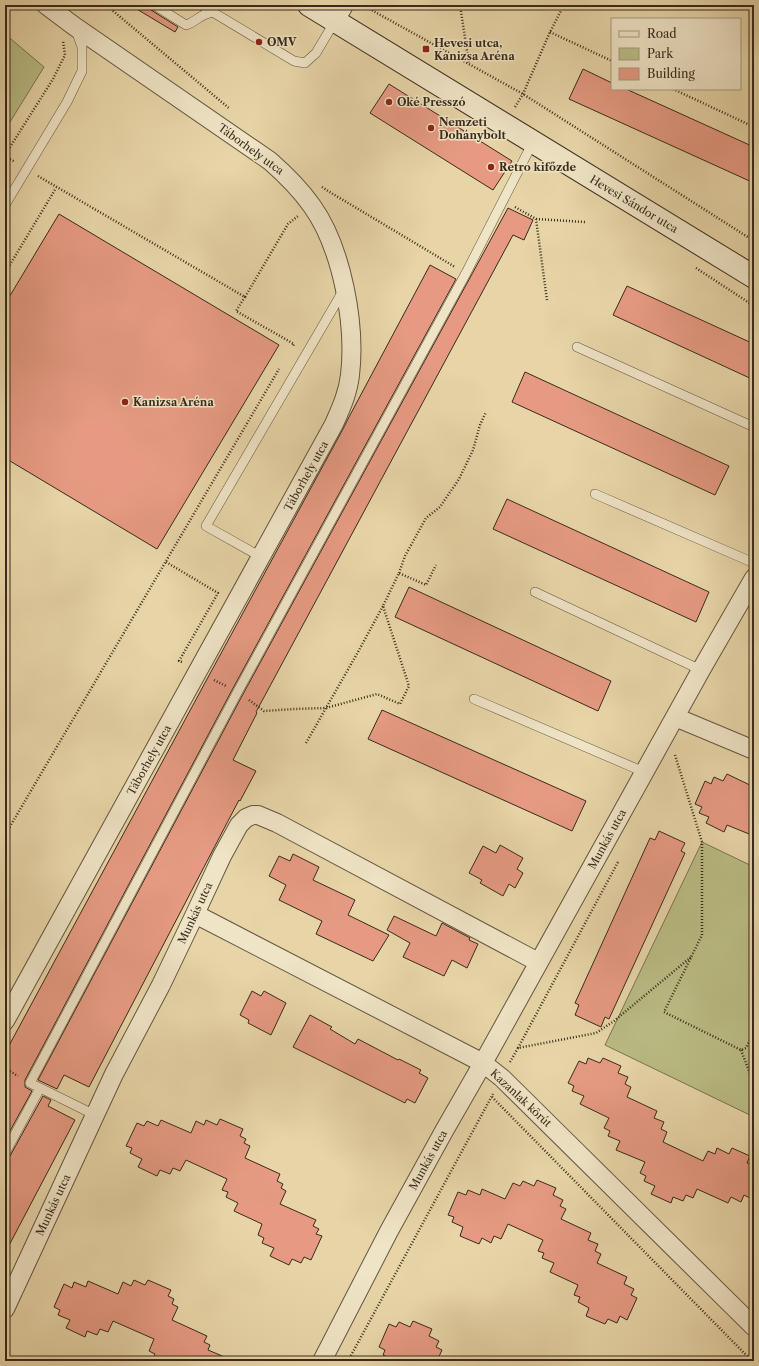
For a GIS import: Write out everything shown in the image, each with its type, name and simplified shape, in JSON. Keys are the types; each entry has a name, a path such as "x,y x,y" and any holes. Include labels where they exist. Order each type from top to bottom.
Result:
{"main road":[{"name":"Hevesi Sándor utca","path":"309,5 339,13 504,125 754,277"}],"street":[{"name":"Táborhely utca","path":"5,1021 334,424 345,401 350,377 352,351 350,324 335,252 326,231 312,206 292,181 270,161 74,26 46,5"},
{"name":"Munkás utca","path":"322,1361 389,1231 701,670 749,597 754,578"},
{"path":"675,717 754,750"},
{"name":"Munkás utca","path":"7,1299 114,1074 161,984 222,856 239,825 246,818 253,815 258,815 277,823 538,962"},
{"name":"Kazanlak körút","path":"195,914 483,1063 502,1078 754,1327"}],"lane":[{"path":"154,5 186,25 205,13 214,12"},
{"path":"201,5 294,61 305,63 316,53 339,13"},
{"path":"5,205 67,102 82,71 82,47 74,26"},
{"path":"95,1114 30,1083 237,693 466,273 533,142"},
{"path":"261,557 206,526 344,290"},
{"path":"577,346 754,427"},
{"path":"595,494 754,563"},
{"path":"535,592 701,670"},
{"path":"474,700 644,772"},
{"path":"5,1152 40,1088"}],"path":[{"path":"23,5 28,9"},
{"path":"367,5 366,8 523,94 754,241"},
{"path":"460,5 469,64"},
{"path":"504,125 523,94 550,32 564,5"},
{"path":"550,32 611,61"},
{"path":"5,156 53,79 65,55 63,40"},
{"path":"674,90 754,127"},
{"path":"5,273 56,188 245,297"},
{"path":"503,200 536,219 585,222"},
{"path":"290,351 294,344 236,311 288,224 312,206"},
{"path":"536,219 547,300"},
{"path":"5,835 282,365"},
{"path":"306,743 383,606 399,573 405,556 426,518 440,507 459,479 473,450 480,425 486,412"},
{"path":"399,573 426,585 436,564"},
{"path":"237,693 264,711 294,708 326,708 377,694 400,704 409,686 383,606"},
{"path":"672,762 675,755 702,842 702,935 664,1012 741,1050 754,1084"},
{"path":"348,1361 619,860"},
{"path":"518,1048 596,1034 614,1022 691,957"},
{"path":"741,1050 746,1048 754,1032"},
{"path":"492,1097 752,1361"}],"green space":[{"path":"5,34 44,67 5,130"},
{"path":"702,842 754,867 754,1117 605,1045"}],"building":[{"path":"130,5 148,5 151,10 178,27 175,32"},
{"path":"583,69 611,83 611,90 628,90 754,147 754,183 569,99"},
{"path":"389,84 512,161 493,190 370,113"},
{"path":"508,208 533,220 524,240 513,235 256,712 257,713 233,760 256,771 240,801 239,800 89,1087 64,1075 57,1089 38,1080 242,696"},
{"name":"Kanizsa Aréna","path":"59,214 279,345 157,549 5,458 5,304"},
{"path":"430,265 456,279 232,690 25,1080 25,1087 32,1091 5,1140 5,1053 343,429"},
{"path":"627,286 754,344 754,380 613,315"},
{"path":"525,372 729,466 715,495 512,402"},
{"path":"507,499 709,592 696,622 493,529"},
{"path":"409,587 611,681 598,711 395,617"},
{"path":"382,710 586,801 572,831 368,739"},
{"path":"727,774 754,787 754,836 727,825 724,832 706,823 709,817 699,813 702,807 695,804 705,781 711,784 714,777 723,781"},
{"path":"659,831 685,843 681,851 685,853 609,1019 605,1017 601,1027 575,1015 579,1005 575,1003 650,838 655,840"},
{"path":"500,845 523,858 517,869 523,873 515,888 509,884 503,896 480,883 482,880 469,873 483,846 496,853"},
{"path":"293,854 319,867 313,880 355,900 348,915 389,935 373,961 316,934 322,921 279,900 286,885 269,876 279,856 290,861"},
{"path":"394,916 436,936 442,923 470,938 469,940 478,944 467,968 452,960 444,976 403,957 410,943 387,930"},
{"path":"252,991 261,996 264,991 286,1003 271,1035 248,1023 249,1020 240,1015"},
{"path":"310,1015 332,1027 330,1029 355,1044 358,1039 421,1070 419,1073 428,1078 415,1103 407,1099 405,1103 293,1047"},
{"path":"588,1058 600,1063 603,1058 621,1066 618,1073 628,1077 625,1084 631,1087 627,1097 657,1111 654,1118 664,1122 661,1129 667,1132 663,1142 703,1161 708,1151 715,1154 717,1148 729,1154 732,1148 750,1156 747,1163 754,1166 754,1190 750,1198 744,1195 741,1202 731,1197 728,1203 697,1189 693,1198 686,1195 683,1201 673,1197 671,1203 651,1194 655,1186 644,1181 646,1176 640,1173 645,1162 616,1150 620,1141 608,1136 610,1131 604,1128 609,1118 580,1104 584,1096 572,1091 574,1086 568,1083 579,1061 586,1064"},
{"path":"43,1096 51,1100 48,1106 75,1120 5,1253 5,1159 10,1156"},
{"path":"220,1119 243,1129 240,1136 246,1139 244,1143 250,1146 245,1158 280,1174 277,1181 283,1184 281,1188 286,1191 280,1204 316,1220 313,1226 319,1229 316,1234 322,1236 311,1260 304,1257 301,1263 292,1259 289,1265 270,1256 274,1248 262,1243 264,1238 258,1235 262,1224 234,1211 238,1203 226,1197 228,1192 222,1190 227,1179 186,1160 180,1171 173,1168 170,1174 160,1170 157,1176 138,1167 142,1159 130,1153 132,1148 126,1146 137,1123 144,1126 147,1121 158,1126 161,1120 191,1133 196,1121 204,1125 206,1120 217,1125"},
{"path":"537,1180 556,1188 553,1195 563,1200 560,1206 566,1209 561,1219 591,1233 588,1240 598,1244 595,1251 601,1254 597,1263 627,1277 624,1284 634,1289 631,1295 637,1298 627,1320 620,1316 617,1323 608,1319 605,1324 586,1316 589,1308 578,1302 580,1297 574,1295 578,1285 550,1272 554,1263 542,1258 544,1253 538,1251 543,1240 508,1224 501,1239 494,1236 491,1243 482,1238 479,1244 460,1236 463,1227 452,1222 454,1217 448,1215 458,1192 466,1195 468,1190 480,1195 482,1189 505,1199 513,1183 520,1186 523,1181 534,1186"},
{"path":"134,1280 145,1285 148,1280 171,1290 168,1296 174,1299 172,1304 178,1307 172,1320 207,1336 204,1342 210,1345 208,1350 234,1361 152,1361 155,1354 149,1351 154,1339 113,1321 108,1332 100,1329 97,1335 87,1331 85,1337 66,1328 70,1320 58,1315 60,1310 54,1307 64,1284 72,1288 74,1282 86,1287 88,1281 118,1294 123,1282 131,1286"},
{"path":"413,1321 432,1329 429,1336 439,1341 436,1347 442,1350 437,1361 397,1361 383,1355 385,1350 379,1347 389,1324 396,1327 399,1322 410,1327"}],"place":[{"name":"OMV","path":"259,42"},
{"name":"Hevesi utca, Kanizsa Aréna","path":"426,49"},
{"name":"Oké Presszó","path":"389,102"},
{"name":"Nemzeti Dohánybolt","path":"431,128"},
{"name":"Retro kifőzde","path":"491,167"},
{"name":"Kanizsa Aréna","path":"125,402"}]}
